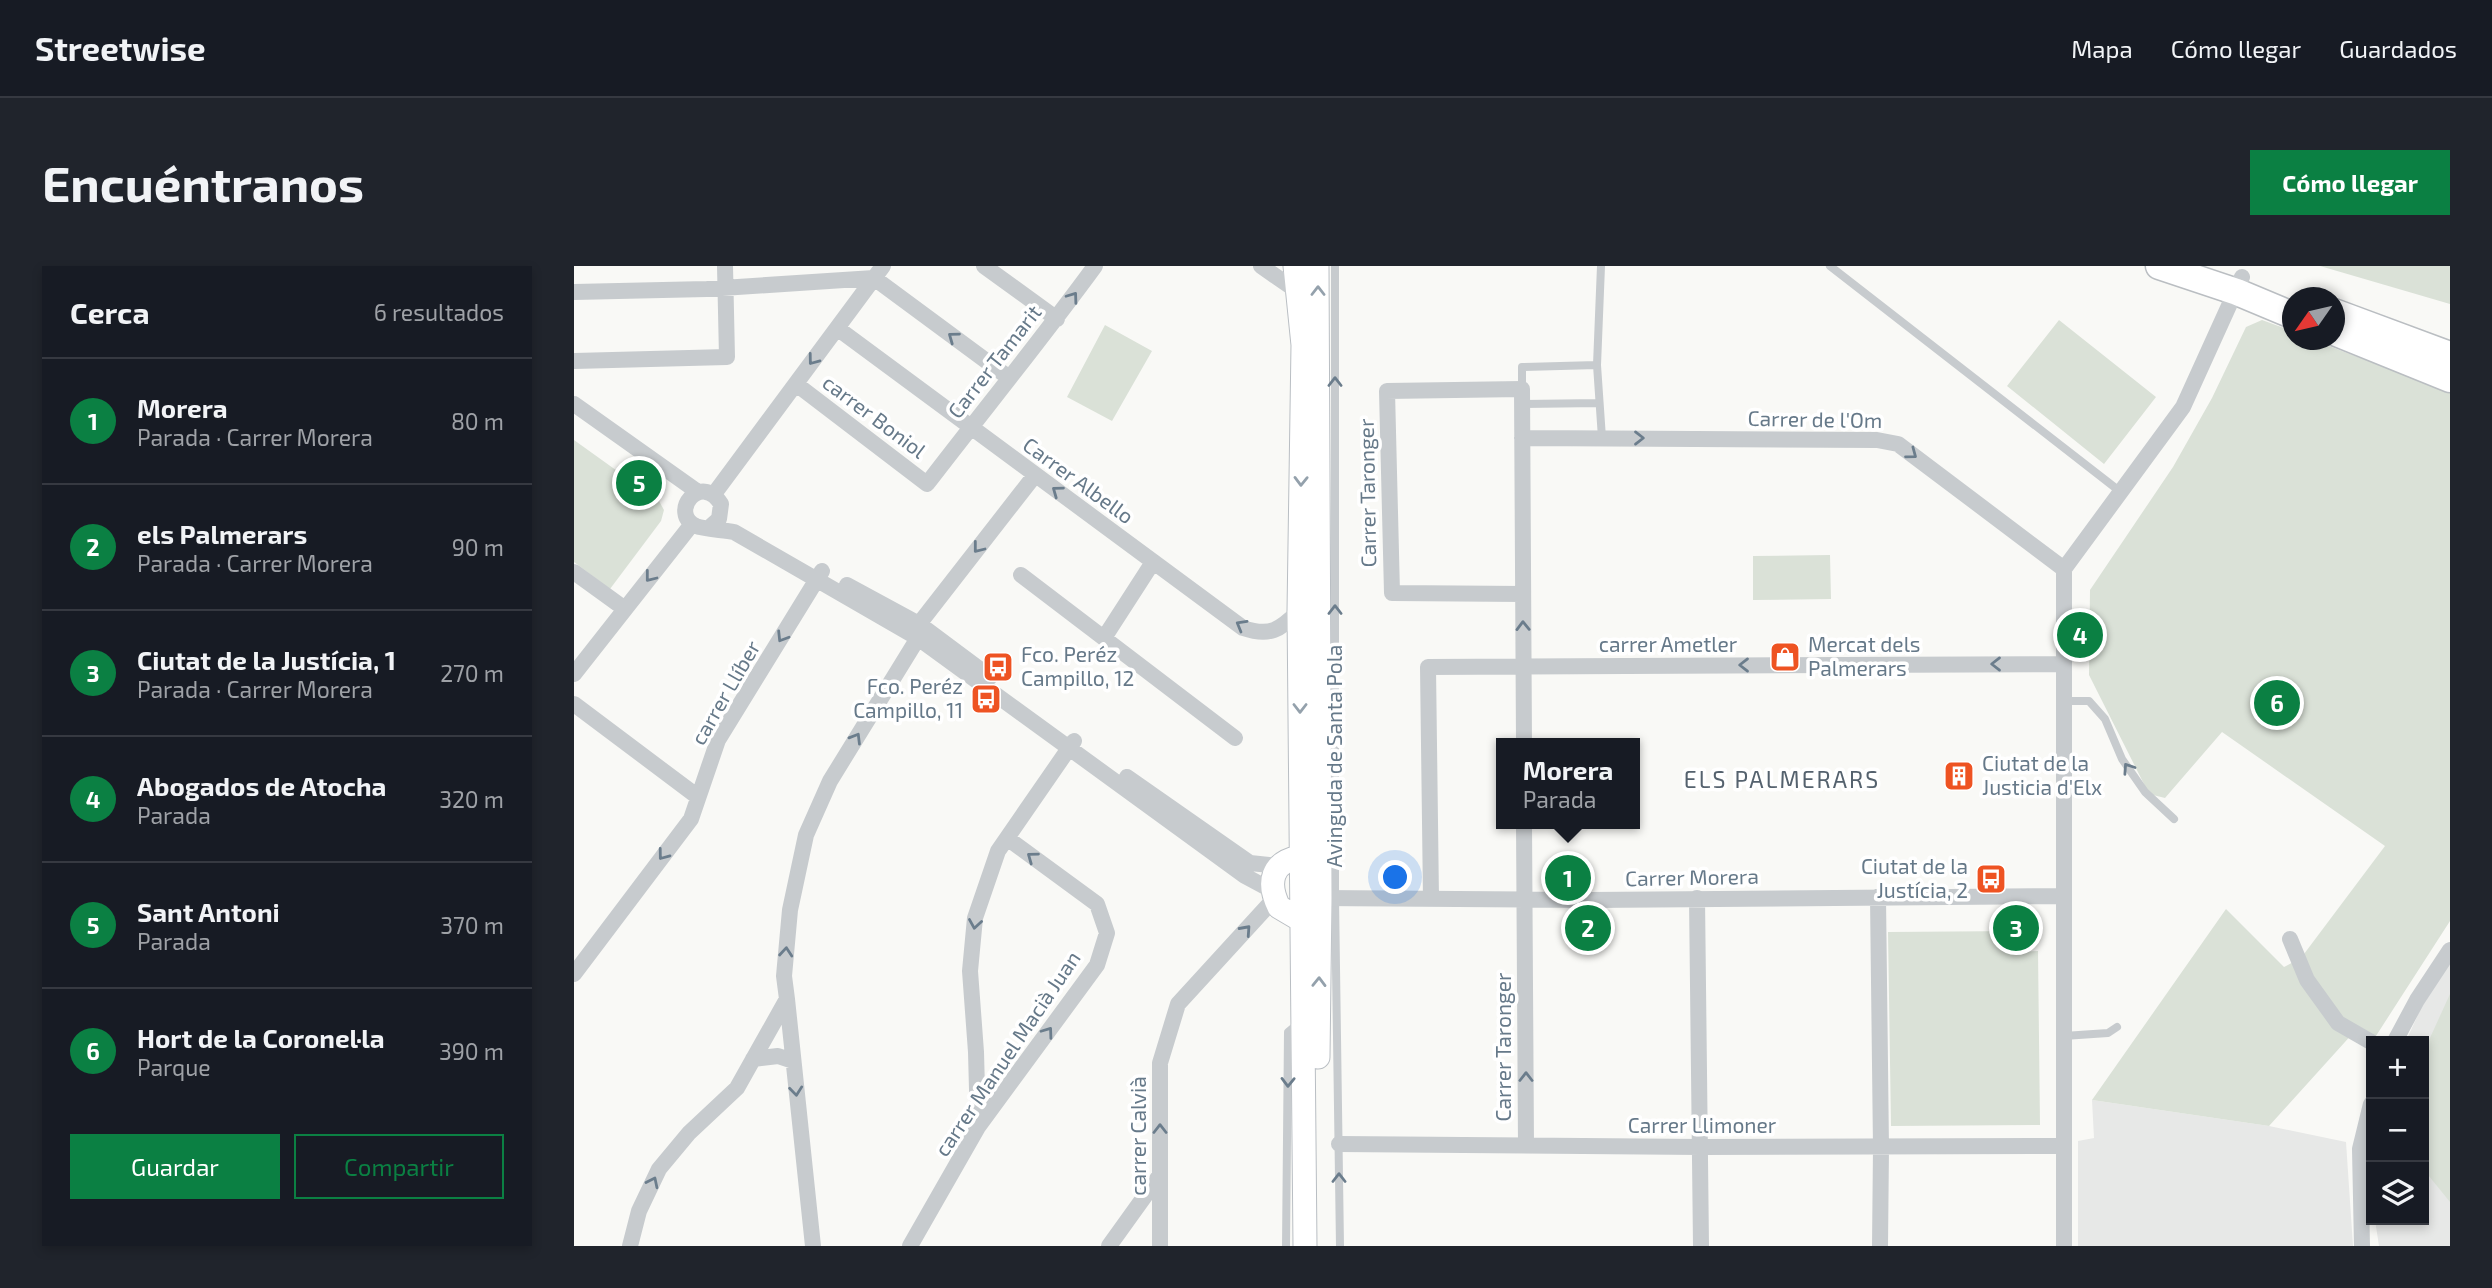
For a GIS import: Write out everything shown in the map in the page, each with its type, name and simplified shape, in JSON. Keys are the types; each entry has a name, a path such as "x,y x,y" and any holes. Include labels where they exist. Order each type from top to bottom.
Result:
{"main road":[{"name":"Avinguda de Santa Pola","path":"1295,266 1303,345 1299,611 1289,861 1301,920 1305,1246"},
{"name":"Avinguda de Santa Pola","path":"1317,266 1328,898 1317,1144 1319,1246"},
{"path":"2159,266 2282,295"},
{"path":"2209,266 2282,309"},
{"path":"2345,316 2445,352"},
{"path":"2345,336 2450,379"},
{"name":"Avinguda de Santa Pola","path":"1274,894 1274,874 1289,861 1307,861 1328,898"},
{"path":"1274,894 1279,907 1301,920"},
{"name":"Avinguda de Santa Pola","path":"1301,920 1311,915 1328,898"}],"street":[{"path":"574,361 726,357 725,266"},
{"path":"984,266 1057,319"},
{"name":"Carrer Tamarit","path":"927,484 1096,266"},
{"path":"1262,266 1297,291"},
{"path":"820,575 734,532 710,527 700,528 691,524 685,514 796,383 879,272"},
{"path":"574,292 725,288 879,272 1008,377"},
{"path":"2064,1246 2064,569 2183,407 2239,285"},
{"name":"Carrer Albello","path":"837,328 1243,628 1259,633 1275,631 1299,611"},
{"name":"carrer Boniol","path":"796,383 927,484"},
{"name":"Carrer Taronger","path":"1522,396 1387,390 1392,593 1523,594"},
{"path":"1522,396 1524,738"},
{"path":"574,404 699,497"},
{"path":"574,416 668,484 721,504 722,513 710,527"},
{"name":"Carrer de l'Om","path":"1522,438 1877,440 1898,444 2064,569"},
{"path":"813,1246 784,976 790,910 806,835 830,780 918,631 1035,475"},
{"path":"722,513 820,575 918,631 1245,876 1274,894"},
{"path":"574,674 691,524"},
{"path":"1104,638 1153,562"},
{"path":"574,572 625,609"},
{"name":"carrer Llíber","path":"574,974 691,819 718,740 820,575"},
{"path":"1021,575 1235,738"},
{"name":"carrer Ametler","path":"1524,666 2064,664"},
{"path":"1431,899 1428,667 1524,666"},
{"path":"574,704 698,797"},
{"path":"1071,744 1250,863 1289,861"},
{"path":"978,1127 970,971 975,918 998,851 1071,744"},
{"name":"Carrer Taronger","path":"1524,829 1526,1145"},
{"name":"carrer Manuel Macià Juan","path":"910,1246 978,1127 1097,965 1107,933 1097,904 1007,838"},
{"name":"carrer Calvià","path":"1160,1246 1160,1063 1178,1004 1274,894"},
{"name":"Carrer Morera","path":"1328,898 1591,900 2064,896"},
{"path":"1878,897 1880,1246"},
{"path":"1697,898 1701,1246"},
{"path":"2290,939 2307,979 2338,1023 2366,1039"},
{"path":"2398,1036 2417,1000 2450,950"},
{"path":"630,1246 639,1212 659,1170 689,1132 737,1088 787,999"},
{"path":"753,1059 778,1056 793,1061"},
{"path":"977,1071 1007,1088"},
{"path":"2362,1246 2360,1149 2366,1124"},
{"name":"Carrer Llimoner","path":"1339,1144 1881,1148 2064,1146"},
{"path":"1109,1246 1160,1175"},
{"path":"2362,1228 2368,1246"}],"lane":[{"name":"Avinguda de Santa Pola","path":"1335,266 1328,898 1339,1144 1339,1246"},
{"path":"1601,266 1597,365 1602,438"},
{"path":"1830,266 2122,493"},
{"path":"1597,365 1522,367 1522,396 1600,403"},
{"path":"2064,702 2089,701 2105,719 2122,759 2144,792 2174,819"},
{"path":"1286,1246 1288,1032 1302,1021"},
{"path":"2064,1035 2108,1033 2117,1027"}],"shaded area":[{"path":"2320,266 2450,266 2450,304"},
{"path":"2059,320 2156,397 2104,464 2007,386"},
{"path":"2262,320 2282,327 2282,350 2339,350 2450,392 2450,921 2376,1036 2354,1032 2269,1126 2092,1100 2226,909 2284,967 2301,958 2385,846 2222,732 2165,798 2149,794 2089,675 2090,590 2173,467 2212,398 2246,327"},
{"path":"1105,325 1152,351 1112,421 1067,397"},
{"path":"574,440 659,501 664,510 661,521 610,589 574,562"},
{"path":"1830,555 1831,599 1753,600 1753,556"},
{"path":"2017,931 2017,952 2038,951 2040,1125 1891,1126 1888,932"},
{"path":"2450,963 2450,1246 2379,1246 2376,1225 2429,1225 2429,1036 2408,1036 2422,1006"},
{"path":"2450,994 2450,1202 2429,1176 2429,1040"},
{"path":"2092,1100 2269,1126 2346,1142 2353,1246 2078,1246 2078,1141 2094,1138"}],"place":[{"name":"Sant Antoni","path":"639,483"},
{"name":"Abogados de Atocha","path":"2080,635"},
{"name":"Mercat dels Palmerars","path":"1785,657"},
{"name":"Fco. Peréz Campillo, 12","path":"998,667"},
{"name":"Fco. Peréz Campillo, 11","path":"986,699"},
{"name":"Hort de la Coronel·la","path":"2277,703"},
{"name":"Ciutat de la Justicia d'Elx","path":"1959,776"},
{"name":"Morera","path":"1568,878"},
{"name":"Ciutat de la Justícia, 2","path":"1991,879"},
{"name":"els Palmerars","path":"1588,928"},
{"name":"Ciutat de la Justícia, 1","path":"2016,928"}],"district":[{"name":"ELS PALMERARS","path":"1782,780"}]}
